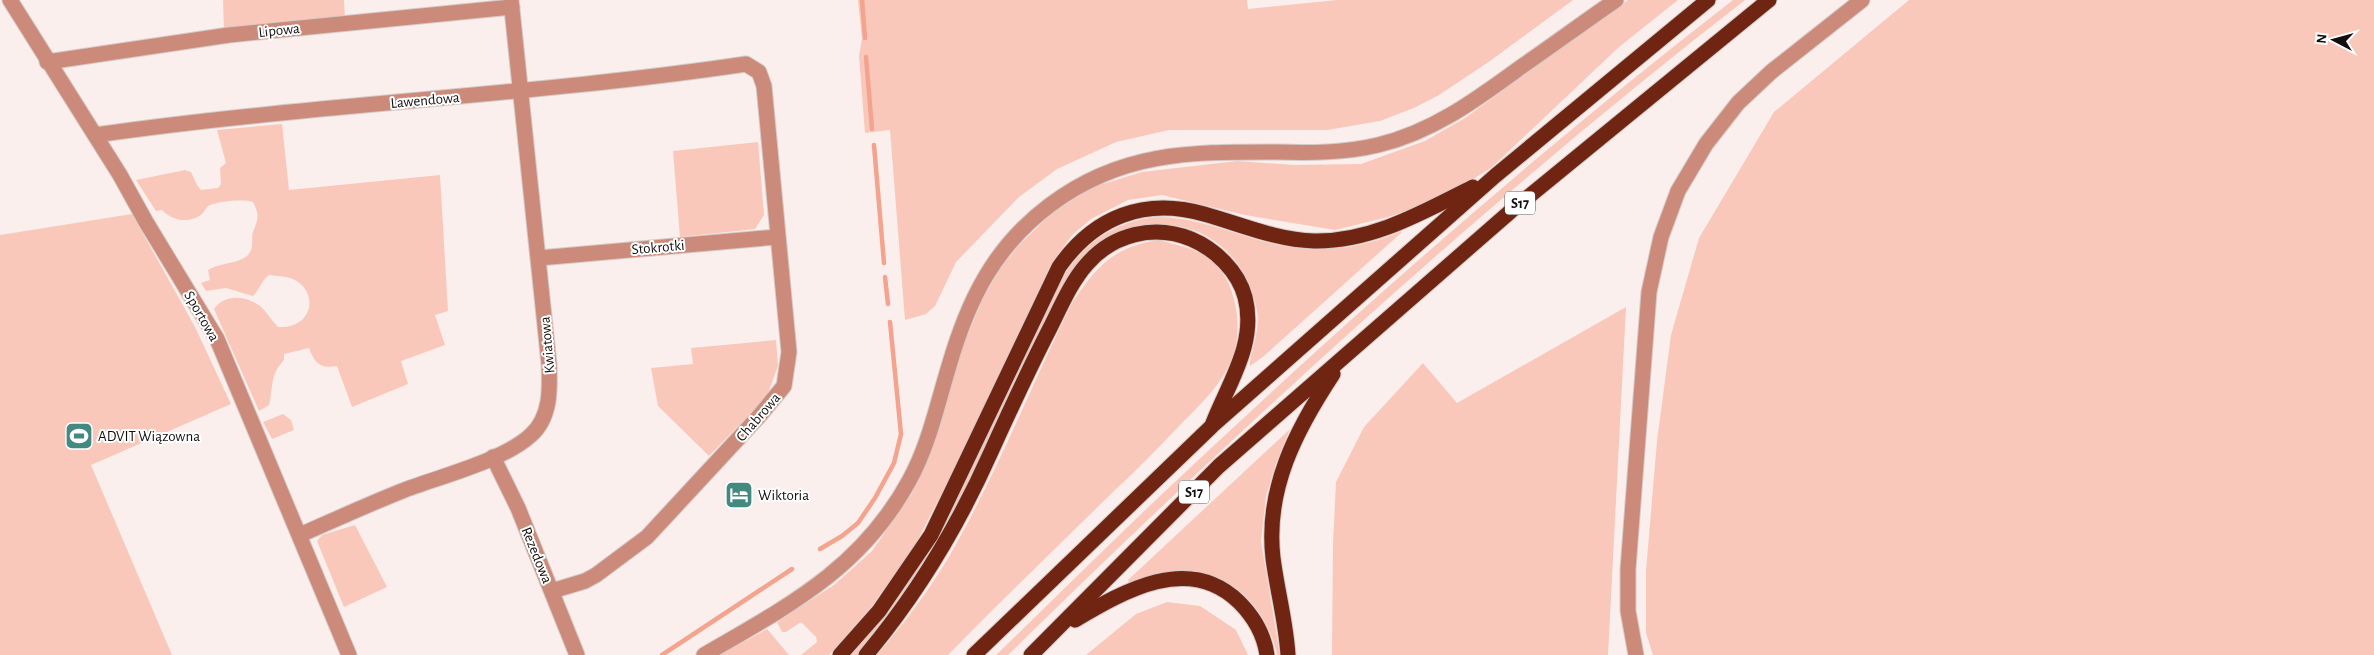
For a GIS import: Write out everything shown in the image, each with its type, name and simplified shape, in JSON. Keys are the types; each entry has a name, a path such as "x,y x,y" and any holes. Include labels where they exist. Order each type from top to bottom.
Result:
{"highway":[{"name":"S17","path":"974,655 1212,426 1495,176 1708,0"},
{"name":"S17","path":"1031,655 1219,466 1511,210 1769,0"},
{"path":"840,655 879,611 931,535 1059,268 1079,243 1091,232 1102,224 1130,212 1171,208 1202,213 1297,240 1346,239 1402,223 1495,176"},
{"path":"866,655 907,604 952,532 970,498 1012,404 1067,294 1087,264 1102,250 1129,235 1159,232 1173,233 1198,242 1222,260 1240,283 1248,313 1246,342 1238,369 1227,388 1212,426"},
{"path":"1288,655 1287,634 1273,556 1273,524 1277,484 1288,453 1310,410 1342,360"},
{"path":"1054,632 1107,601 1148,582 1174,578 1201,580 1228,592 1251,614 1265,641 1267,655"}],"street":[{"name":"Sportowa","path":"10,0 47,62 95,135 217,339 349,655"},
{"path":"704,655 820,584 852,557 880,526 896,502 918,462 973,298 996,258 1032,220 1057,200 1084,183 1115,169 1162,156 1210,152 1328,153 1362,149 1398,139 1443,120 1470,104 1616,0"},
{"path":"1636,655 1628,611 1628,569 1649,292 1661,237 1683,183 1706,144 1738,103 1771,72 1862,0"},
{"name":"Lipowa","path":"47,62 230,35 511,4"},
{"name":"Kwiatowa","path":"300,535 400,492 493,457 520,444 532,434 548,405 550,389 549,364 511,4"},
{"name":"Lawendowa","path":"95,135 204,119 520,92 746,64 754,67"},
{"name":"Chabrowa","path":"552,592 585,581 596,575 647,537 754,422 784,386 788,352 764,86 762,77 754,67"},
{"name":"Stokrotki","path":"539,258 777,237"},
{"name":"Rezedowa","path":"493,457 518,508 577,655"}],"shaded area":[{"path":"223,0 344,0 345,19 224,31"},
{"path":"858,0 1247,0 1248,9 1337,0 1573,0 1490,61 1439,95 1416,107 1380,121 1327,130 1169,130 1116,142 1057,169 1019,197 956,262 935,306 926,314 905,320 890,130 865,133 859,56 862,39"},
{"path":"1628,0 1678,0 1619,47 1492,167 1444,198 1388,217 1335,230 1245,215 1162,195 1128,200 1091,219 1072,235 1051,264 956,465 914,547 871,607 829,655 801,655 817,642 816,637 801,622 786,632 782,632 777,622 834,585 872,551 911,495 928,460 964,344 983,298 1000,269 1019,245 1052,213 1093,187 1142,172 1237,161 1294,165 1361,164 1425,141 1465,118"},
{"path":"1733,0 1745,0 1553,155 1460,235 1276,400 1096,569 1008,655 996,655 1229,431 1369,304 1512,179"},
{"path":"1909,0 2374,0 2374,655 1653,655 1646,633 1646,571 1657,441 1671,335 1699,238 1774,112"},
{"path":"282,124 289,190 440,175 448,311 435,315 445,345 401,361 408,384 352,407 337,366 326,367 318,364 309,348 284,354 284,360 274,376 269,405 259,411 214,309 223,301 242,298 260,306 278,327 290,326 299,322 309,309 307,292 302,285 293,279 269,275 253,296 226,288 206,291 201,283 210,280 208,270 243,259 250,252 252,234 258,217 253,202 238,201 215,204 209,206 197,217 181,220 171,217 162,210 156,211 136,180 185,170 191,172 201,190 218,188 221,184 220,168 226,163 217,130"},
{"path":"758,142 764,215 755,229 680,237 673,151"},
{"name":"ADVIT Wiązowna","path":"132,214 195,327 231,404 91,465 172,655 0,655 0,235"},
{"path":"1156,217 1191,221 1273,244 1304,249 1332,249 1361,245 1401,231 1401,233 1264,356 1250,366 1256,335 1257,311 1248,282 1233,258 1214,240 1191,229 1166,225 1140,227 1113,236 1088,253 932,557 864,648 858,655 851,655 905,588 943,526 1055,291 1064,276 1084,250 1096,240 1123,225"},
{"path":"1158,240 1204,255 1224,275 1231,289 1235,303 1237,333 1231,361 1222,378 1203,402 1149,457 948,655 877,655 905,621 947,560 997,465 1072,303 1089,279 1107,261 1129,248"},
{"path":"1626,307 1608,655 1332,655 1333,544 1336,482 1364,427 1423,363 1457,403"},
{"path":"776,340 778,366 767,396 709,456 658,406 651,368 693,364 691,348"},
{"path":"283,414 291,420 294,430 272,439 263,422"},
{"path":"1290,429 1276,463 1266,496 1261,541 1280,655 1277,655 1266,623 1257,609 1246,596 1218,578 1202,573 1171,571 1129,583 1128,580"},
{"path":"355,525 387,587 344,607 317,541 322,535"},
{"path":"1167,602 1200,606 1236,630 1248,655 1086,655 1136,614"},
{"path":"767,629 789,655 719,655"}],"waterway":[{"path":"862,0 865,38"},
{"path":"866,57 872,129"},
{"path":"874,145 884,263"},
{"path":"885,277 888,304"},
{"path":"820,549 842,536 858,523 875,498 894,463 901,434 890,322"},
{"path":"662,655 792,569"}],"place":[{"name":"ADVIT Wiązowna","path":"79,436"},
{"name":"Wiktoria","path":"739,495"}]}
